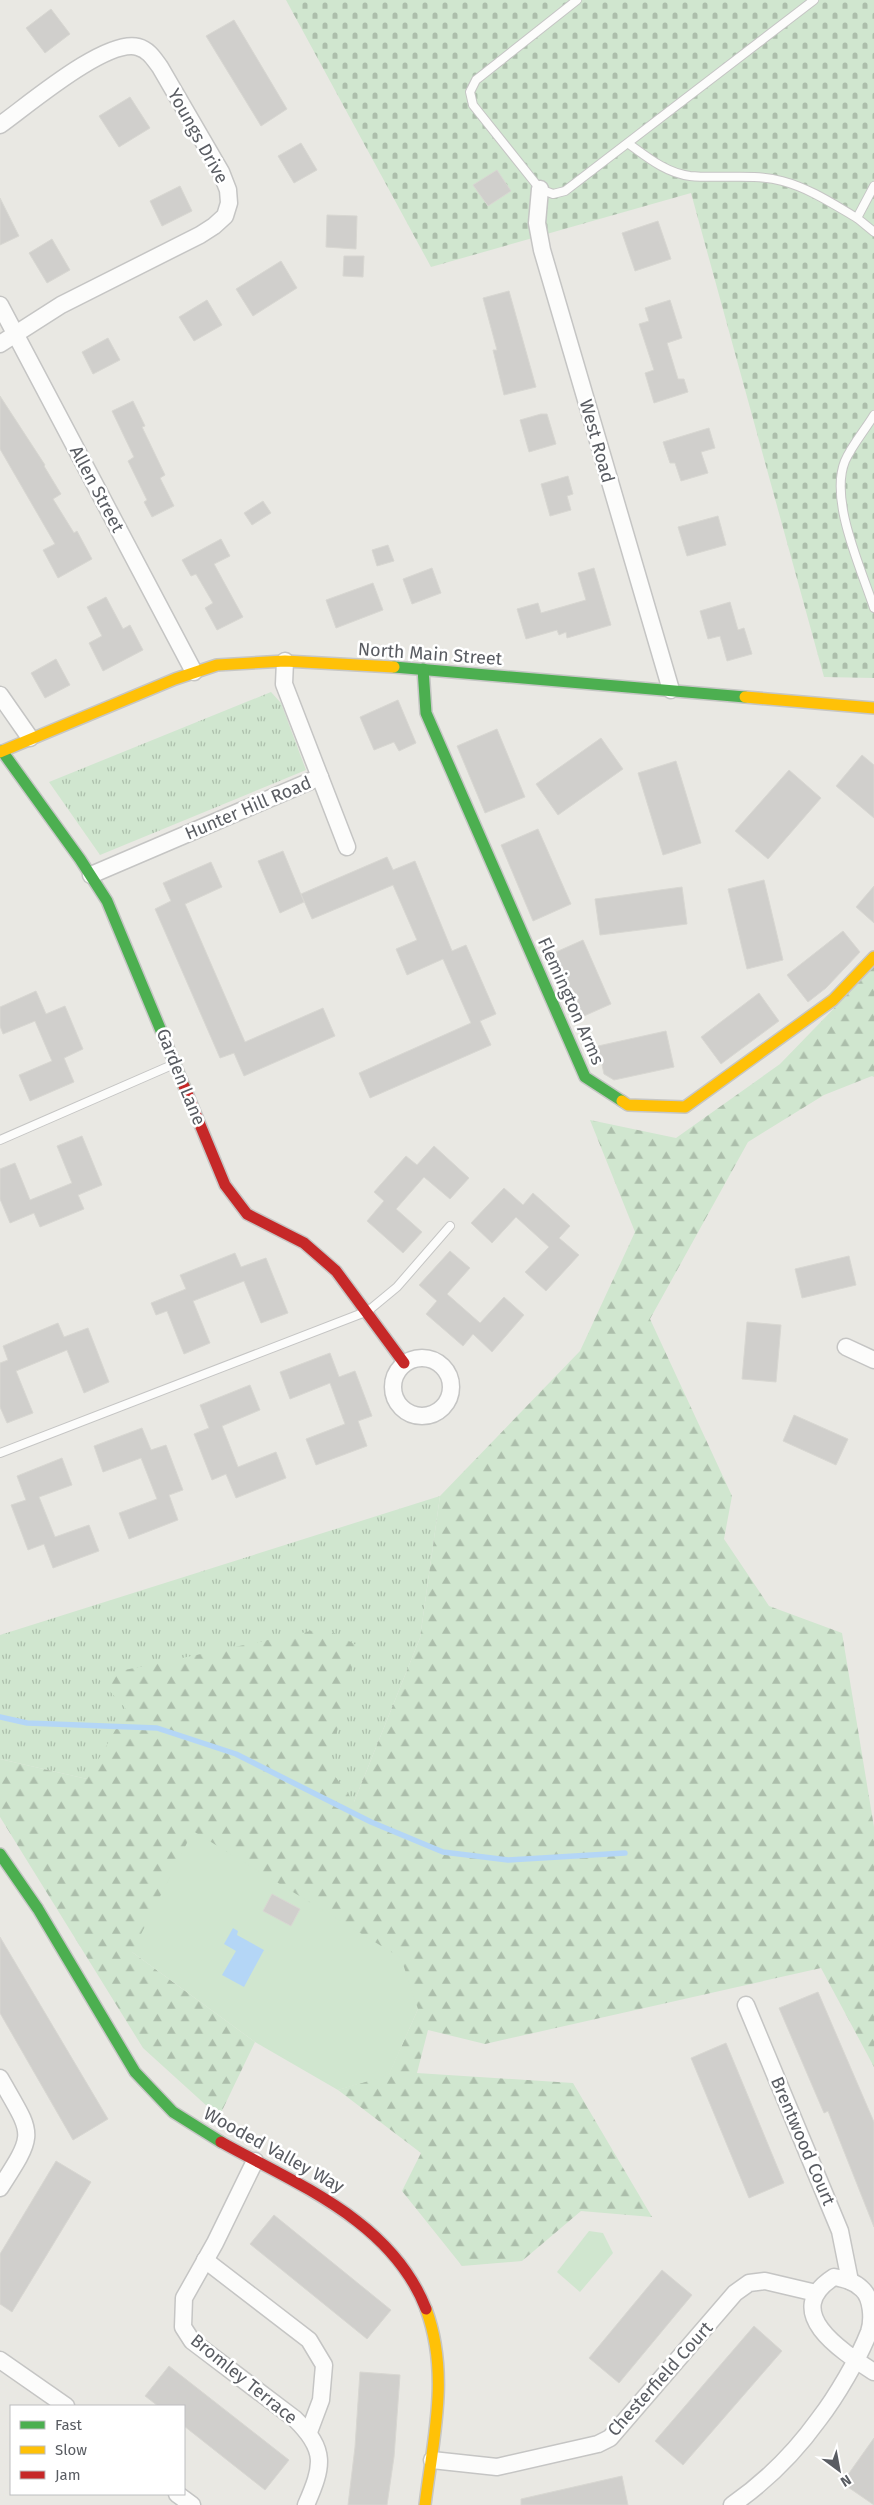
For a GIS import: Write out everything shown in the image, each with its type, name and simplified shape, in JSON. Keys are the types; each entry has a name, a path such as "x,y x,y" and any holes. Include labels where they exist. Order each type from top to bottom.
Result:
{"street":[{"name":"Youngs Drive","path":"0,125 89,61 109,50 126,46 138,47 150,54 160,68 221,172 228,190 229,203 225,216 200,235 61,305 0,344"},
{"name":"West Road","path":"540,188 537,223 542,250 671,690"},
{"name":"Allen Street","path":"0,305 194,672"},
{"name":"North Main Street","path":"1,751 194,672 217,665 285,661 422,669 874,708"},
{"name":"Hunter Hill Road","path":"91,876 320,777 284,684 285,661"},
{"name":"Flemington Arms","path":"422,669 426,713 585,1077 628,1105 685,1107 833,1000 874,957"},
{"path":"0,695 30,738"},
{"name":"Garden Lane","path":"1,751 91,876 114,918 225,1185 236,1202 247,1214 263,1224 297,1239 320,1255 336,1271 368,1311 404,1363"},
{"path":"320,777 347,846"},
{"path":"846,1347 874,1360"},
{"name":"Wooded Valley Way","path":"0,1854 26,1890 122,2056 140,2081 175,2114 255,2161 312,2190 362,2224 391,2251 414,2285 431,2324 438,2366 439,2388 432,2460 425,2505"},
{"name":"Brentwood Court","path":"746,2005 840,2231 850,2280"},
{"path":"0,2078 24,2121 27,2132 27,2143 22,2154 0,2188"},
{"name":"Bromley Terrace","path":"255,2161 184,2298 183,2327 192,2341 295,2419 309,2432"},
{"path":"205,2260 308,2340 324,2365 321,2400 317,2415 309,2432 319,2450 319,2474 306,2505"},
{"path":"732,2505 776,2469 820,2419 855,2360 869,2331 870,2300 863,2289 850,2280 834,2277 816,2293 813,2307 820,2329 831,2342 855,2360 874,2372"},
{"name":"Chesterfield Court","path":"432,2460 497,2467 598,2444 610,2438 735,2293 749,2283 765,2281 816,2293"},
{"path":"0,2360 65,2405"},
{"path":"178,2495 192,2505"}],"lane":[{"path":"577,0 476,80 470,92 473,105 485,122 540,188 553,194 565,191 629,144 814,0"},
{"path":"629,144 656,164 688,176 733,176 781,180 819,195 857,218 874,232"},
{"path":"857,218 874,186"},
{"path":"874,416 846,460 839,482 841,506 874,608"},
{"path":"0,1140 175,1064"},
{"path":"0,1452 368,1311 397,1287 450,1226"}],"green space":[{"path":"286,0 874,0 874,678 824,677 691,193 431,267"},
{"path":"271,692 281,703 306,770 100,855 49,782"},
{"path":"874,967 874,1077 872,1076 824,1095 748,1142 650,1319 732,1496 724,1539 769,1606 842,1633 874,1827 874,2067 821,1968 485,2044 428,2030 417,2073 573,2083 652,2217 581,2211 522,2261 462,2266 402,2191 421,2153 338,2090 389,2074 418,2009 132,1952 255,2042 219,2117 143,2048 0,1817 0,1759 87,1779 127,1710 96,1676 325,1628 356,1645 329,1768 354,1802 420,1638 440,1496 580,1351 635,1232 590,1120 676,1138 780,1064"},
{"path":"440,1496 420,1638 354,1802 87,1779 0,1759 0,1635"},
{"path":"193,1831 401,1958 418,2009 389,2075 338,2090 255,2042 132,1952"},
{"path":"589,2231 603,2233 613,2253 580,2292 557,2272"}],"water":[{"path":"233,1928 238,1931 237,1935 264,1950 244,1987 222,1975 236,1951 224,1944"}],"building":[{"path":"51,9 70,34 45,53 26,28"},
{"path":"234,20 287,109 261,126 206,36"},
{"path":"130,97 150,128 119,147 99,116"},
{"path":"301,143 317,170 294,183 278,156"},
{"path":"497,170 511,191 488,206 473,185"},
{"path":"180,186 192,211 162,226 150,201"},
{"path":"0,198 19,236 0,245"},
{"path":"327,215 357,216 356,249 326,247"},
{"path":"658,221 671,259 635,271 622,233"},
{"path":"52,239 70,270 47,283 29,253"},
{"path":"344,256 364,256 363,277 343,276"},
{"path":"281,261 297,288 253,316 236,289"},
{"path":"509,291 536,387 504,395 493,350 497,350 483,298"},
{"path":"207,300 222,325 194,341 179,317"},
{"path":"670,300 682,338 667,343 678,379 684,379 688,392 654,403 645,373 654,370 639,324 649,321 645,308"},
{"path":"108,338 120,360 93,374 82,352"},
{"path":"0,396 45,465 61,494 53,499 74,533 77,531 92,559 58,578 43,550 55,544 0,449"},
{"path":"133,401 145,426 142,427 165,475 160,478 174,506 152,517 144,502 147,500 128,461 134,457 112,411"},
{"path":"547,414 556,444 529,452 520,420"},
{"path":"709,428 715,448 701,452 708,473 681,481 675,463 670,463 663,442"},
{"path":"568,476 573,494 567,496 571,510 550,516 541,484"},
{"path":"263,501 271,513 252,525 244,513"},
{"path":"718,516 726,545 687,556 678,527"},
{"path":"221,539 230,556 214,564 243,617 217,630 205,608 213,603 196,574 191,576 182,560"},
{"path":"388,545 394,561 377,566 372,550"},
{"path":"432,568 441,593 412,604 403,579"},
{"path":"594,568 611,625 567,638 566,632 559,635 557,630 526,639 517,609 538,603 541,613 586,600 578,573"},
{"path":"373,583 383,610 336,628 326,600"},
{"path":"106,597 123,629 130,625 143,650 103,671 89,643 102,636 87,607"},
{"path":"730,602 738,630 744,628 752,654 727,661 720,636 708,639 700,611"},
{"path":"56,659 70,685 45,698 31,673"},
{"path":"398,700 416,743 399,751 394,742 374,750 360,717"},
{"path":"497,729 525,797 485,813 457,746"},
{"path":"601,738 623,769 558,815 536,784"},
{"path":"862,755 874,765 874,818 836,786"},
{"path":"676,761 701,843 663,855 638,773"},
{"path":"789,770 821,798 768,859 735,831"},
{"path":"538,829 571,904 533,921 501,845"},
{"path":"283,851 304,902 280,913 258,861"},
{"path":"387,857 393,870 415,861 452,951 466,945 496,1014 480,1021 491,1045 370,1098 359,1073 471,1023 443,959 407,975 396,949 417,940 393,885 312,919 301,894"},
{"path":"211,862 222,887 185,904 245,1042 323,1008 335,1036 244,1076 234,1053 220,1058 155,909 171,901 163,883"},
{"path":"764,880 783,960 747,969 728,889"},
{"path":"874,886 874,923 856,907"},
{"path":"682,887 687,924 600,935 595,899"},
{"path":"843,931 860,952 826,988 808,1002 787,975"},
{"path":"583,940 611,1004 575,1020 547,956"},
{"path":"36,991 46,1014 65,1006 83,1049 64,1058 74,1082 30,1101 19,1075 52,1061 35,1021 3,1034 0,1026 0,1007"},
{"path":"759,993 779,1021 721,1064 701,1037"},
{"path":"666,1031 674,1067 614,1080 604,1074 598,1046"},
{"path":"82,1136 102,1185 78,1195 84,1209 40,1227 34,1213 10,1223 0,1199 0,1169 15,1163 30,1200 72,1183 57,1146"},
{"path":"434,1146 469,1178 450,1199 424,1177 396,1209 422,1232 403,1253 367,1221 384,1201 374,1192 406,1156 417,1165"},
{"path":"504,1188 523,1205 533,1193 570,1226 559,1238 579,1255 546,1291 525,1272 549,1247 516,1217 492,1243 471,1223"},
{"path":"450,1251 470,1268 447,1294 480,1323 504,1297 524,1315 492,1352 473,1334 463,1346 426,1314 437,1301 419,1285"},
{"path":"235,1253 241,1267 266,1258 288,1313 261,1323 244,1281 193,1301 210,1343 184,1354 167,1311 156,1315 151,1303 186,1289 180,1275"},
{"path":"849,1256 856,1285 802,1298 795,1269"},
{"path":"747,1322 781,1325 776,1382 742,1379"},
{"path":"58,1323 64,1337 88,1328 109,1382 84,1393 67,1350 16,1371 33,1413 7,1423 0,1407 0,1363 8,1360 3,1346"},
{"path":"330,1353 339,1377 355,1371 372,1416 358,1421 367,1446 316,1465 306,1439 345,1424 330,1383 290,1399 280,1372"},
{"path":"250,1385 260,1410 222,1426 238,1467 276,1452 286,1478 236,1498 226,1474 212,1480 194,1434 209,1428 200,1405"},
{"path":"794,1415 848,1439 836,1465 783,1441"},
{"path":"142,1428 151,1450 166,1445 183,1490 169,1495 178,1520 129,1539 119,1513 157,1499 141,1458 103,1472 94,1446"},
{"path":"62,1458 72,1485 39,1497 55,1537 89,1525 99,1551 53,1568 44,1544 28,1550 11,1505 26,1500 17,1476"},
{"path":"272,1894 300,1909 291,1926 263,1911"},
{"path":"0,1937 108,2119 73,2140 0,2013"},
{"path":"818,1992 874,2122 874,2227 828,2111 824,2113 779,2008"},
{"path":"726,2043 784,2183 749,2198 691,2058"},
{"path":"56,2161 91,2182 12,2312 0,2304 0,2254"},
{"path":"274,2215 391,2310 367,2339 250,2244"},
{"path":"662,2270 692,2295 619,2383 589,2358"},
{"path":"754,2326 782,2351 683,2465 655,2441"},
{"path":"169,2366 289,2460 265,2490 185,2427 185,2405 157,2405 145,2396"},
{"path":"360,2372 400,2375 394,2457 387,2505 348,2505 355,2447"},
{"path":"874,2438 874,2505 842,2483"},
{"path":"622,2476 628,2505 521,2505 521,2499"}],"waterway":[{"path":"0,1717 27,1723 157,1728 236,1754 371,1822 443,1852 508,1860 625,1853"}],"traffic: fast":[{"path":"394,667 745,697"},
{"path":"423,669 426,713 585,1077 622,1101"},
{"path":"2,751 80,859 107,901 184,1086"},
{"path":"0,1854 38,1909 135,2072 173,2112 221,2142"}],"traffic: slow":[{"path":"0,752 175,679 217,665 285,661 394,667"},
{"path":"745,697 874,708"},
{"path":"622,1101 628,1105 685,1107 833,1000 874,957"},
{"path":"425,2505 438,2407 437,2358 433,2333 426,2309"}],"traffic: jam":[{"path":"184,1086 225,1185 247,1214 304,1243 336,1271 404,1363"},
{"path":"221,2142 311,2191 340,2209 366,2229 390,2252 411,2278 426,2309"}]}
